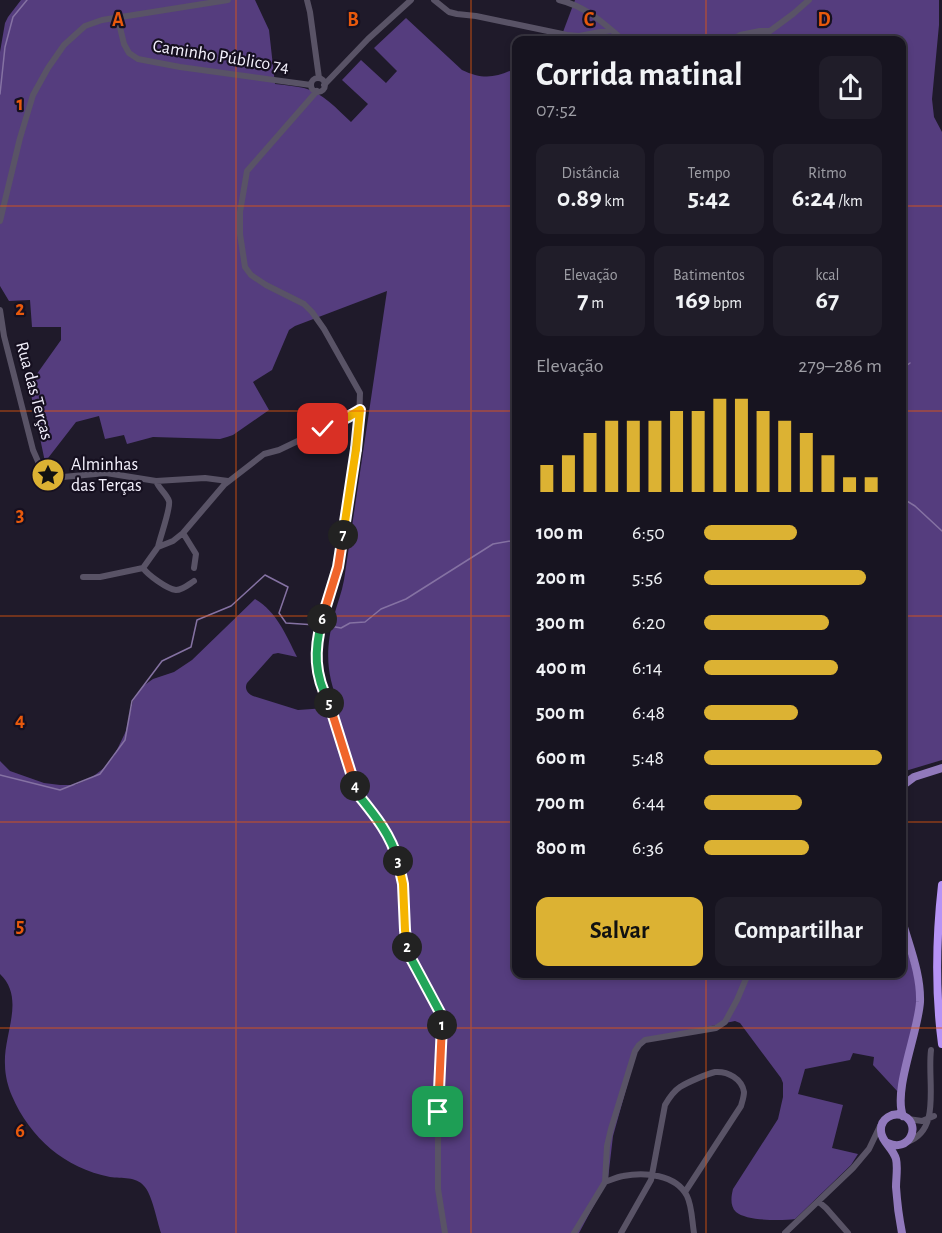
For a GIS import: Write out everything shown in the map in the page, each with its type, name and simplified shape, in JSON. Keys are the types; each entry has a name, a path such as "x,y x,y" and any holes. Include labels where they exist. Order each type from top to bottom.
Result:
{"highway":[{"path":"942,885 938,917 937,978 942,1044"}],"main road":[{"path":"906,783 914,777 942,768"},
{"path":"902,1233 896,1186 896,1158 881,1132 882,1123 889,1116 900,1093 918,1016 919,986 906,934"},
{"path":"896,1167 898,1156 912,1133 912,1128 900,1109 900,1093"},
{"path":"889,1116 894,1114 905,1117"},
{"path":"886,1142 897,1146 906,1142"}],"street":[{"path":"0,221 33,95 64,45 85,26 102,20 228,0"},
{"path":"307,0 319,78 324,84"},
{"path":"411,0 368,39 324,84 322,90 317,91 247,171 240,212 240,234 245,267 251,275 304,304 312,312 360,393 354,465 338,567 320,627 315,657 316,668 336,722 356,792 383,825 395,848 403,884 407,951 443,1018 438,1112 438,1189 445,1233"},
{"path":"434,0 449,12 567,35 579,36 611,30"},
{"path":"559,0 597,17 618,36"},
{"path":"738,36 760,31 770,32 809,0"},
{"name":"Caminho Público 74","path":"118,19 124,44 129,53 138,59 311,85"},
{"path":"317,91 311,85 313,80 319,78"},
{"name":"Rua das Terças","path":"0,310 4,336 33,450 40,466 47,473 63,477 106,473 156,481 205,477 228,481"},
{"path":"158,547 173,541 183,533 228,481 264,454 279,450 360,410"},
{"path":"83,577 100,577 143,568 158,547 169,511 170,503 156,481"},
{"path":"183,533 196,554 194,568"},
{"path":"143,568 161,583 177,590 194,582"},
{"path":"574,1233 605,1182 607,1146 635,1051 639,1045 645,1040 716,1028 725,1022 746,978"},
{"path":"906,1142 926,1133 935,1116 931,1050"},
{"path":"621,1233 653,1175 665,1105 679,1087 716,1072 725,1073 734,1077 741,1085 744,1094 741,1106 685,1192"},
{"path":"905,1117 922,1121 935,1116"},
{"path":"785,1233 853,1168 869,1149 882,1123"},
{"path":"869,1149 886,1142"},
{"path":"605,1182 621,1176 640,1174 671,1180 683,1188 688,1198 694,1233"},
{"path":"819,1202 848,1233"}],"shaded area":[{"path":"21,0 255,0 269,30 275,84 311,90 329,102 351,122 368,104 342,80 361,60 386,83 397,71 374,48 406,18 462,70 476,75 489,76 512,70 512,978 906,978 906,946 915,977 918,1000 898,1092 873,1065 874,1057 853,1053 850,1060 805,1069 798,1094 843,1105 832,1148 858,1154 851,1165 795,1219 756,1219 741,1215 733,1207 731,1198 733,1189 778,1119 783,1097 781,1078 740,1023 735,1021 649,1039 637,1050 613,1136 608,1179 579,1233 161,1233 147,1190 141,1183 133,1179 94,1173 78,1166 51,1149 29,1125 9,1089 5,1069 12,1006 8,984 0,974 0,761 10,771 44,783 75,785 91,778 114,756 126,731 133,701 143,686 153,679 174,672 192,660 255,599 275,617 297,657 273,654 247,683 248,693 298,710 340,707 332,684 328,662 329,640 344,580 387,291 289,330 272,370 253,382 269,410 233,435 220,439 153,437 127,444 124,435 105,439 99,416 76,422 45,462 29,385 61,340 61,327 32,327 30,300 9,301 0,286 0,52 8,17"},
{"path":"575,0 939,0 932,99 934,117 942,132 942,760 906,771 906,36 562,36"}],"waterway":[{"path":"0,94 5,47 13,17 27,0"},
{"path":"906,366 910,363"},
{"path":"906,500 942,531"},
{"path":"324,625 341,628 350,623 365,622 381,609 406,599 493,544 512,541"},
{"path":"0,775 60,790 100,774 125,740 132,701 162,661 191,647 197,620 231,606 265,575 288,587 279,613 286,623 316,625"}],"place":[{"name":"Alminhas das Terças","path":"48,475"}],"route":[{"path":"323,429 360,410 338,567 320,627 315,657 316,668 336,722 356,792 383,825 395,848 403,884 407,951 443,1018 438,1112"}]}
